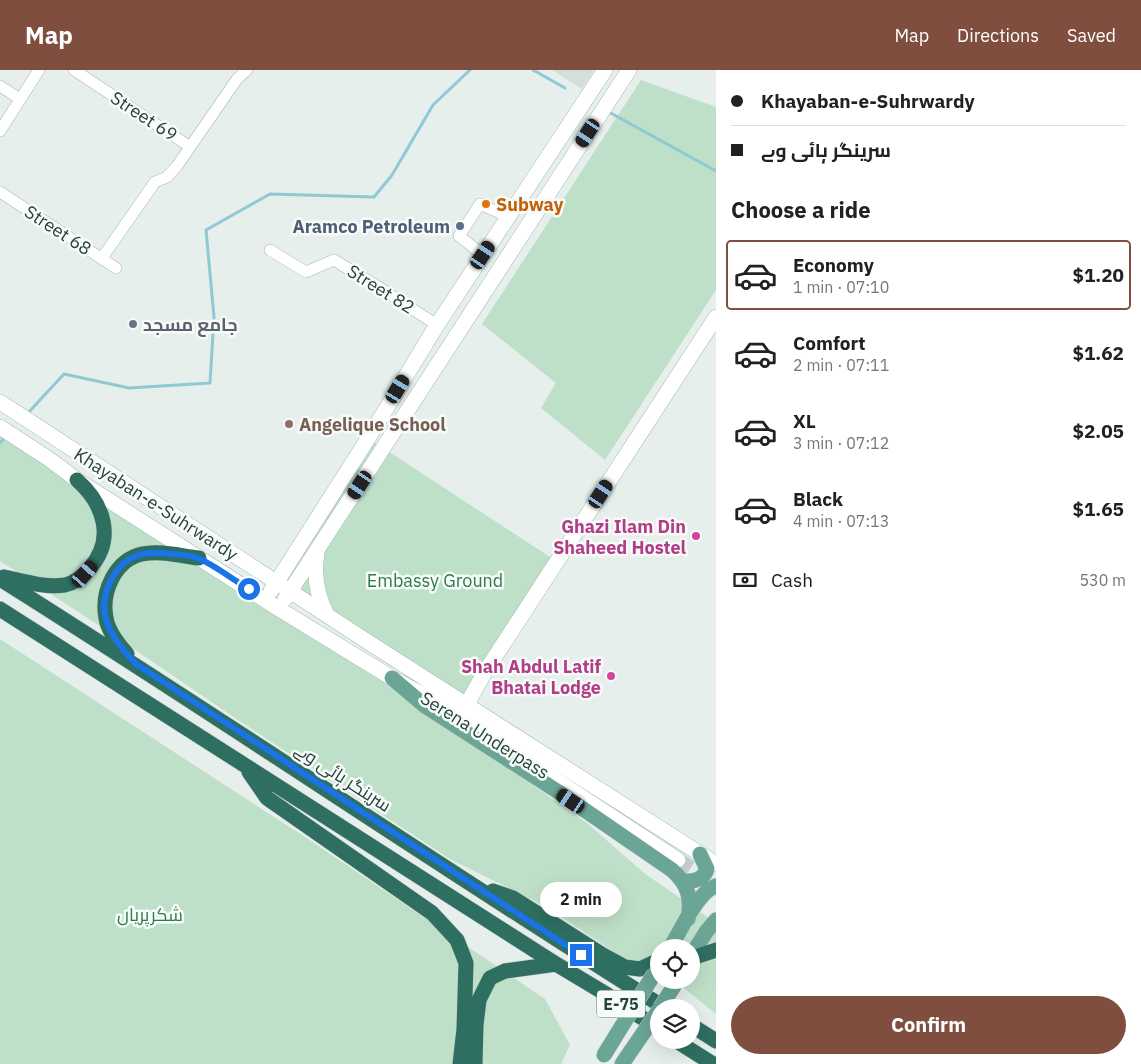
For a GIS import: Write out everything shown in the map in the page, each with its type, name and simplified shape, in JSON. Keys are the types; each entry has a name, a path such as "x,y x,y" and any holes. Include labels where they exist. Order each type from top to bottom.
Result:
{"highway":[{"path":"0,578 49,586 65,584 74,582 85,574 94,563 100,551 104,524 101,511 95,499 77,480"},
{"path":"136,664 120,647 106,619 104,602 108,585 117,570 130,558 149,552 200,558"},
{"name":"سرینگر ہائی وے","path":"0,578 136,664 472,885 651,999"},
{"name":"E-75","path":"0,609 650,1023"},
{"path":"245,766 267,798 432,913 457,940 466,963 464,1029 460,1064"},
{"path":"472,885 513,898 625,967 640,969 650,968"},
{"path":"700,955 716,950"},
{"path":"475,1064 479,1000 490,978 505,971 556,964"},
{"path":"700,1031 716,1041"},
{"path":"689,1049 713,1064"}],"main road":[{"path":"265,600 438,325 605,70"},
{"path":"279,609 629,70"},
{"path":"467,704 485,672 716,317"},
{"name":"Khayaban-e-Suhrwardy","path":"0,402 276,582 716,864"},
{"name":"Khayaban-e-Suhrwardy","path":"0,427 77,480 279,609 392,678"},
{"path":"318,550 315,563 317,590 321,603 328,615"},
{"path":"392,678 425,706 608,825 672,870 683,881 690,896 688,919"},
{"name":"Serena Underpass","path":"392,678 439,703 678,860"},
{"path":"683,881 696,880 705,873 706,868 700,854"},
{"path":"676,939 700,898 716,886"},
{"path":"700,942 716,920"},
{"path":"601,1059 650,978"},
{"path":"622,1064 650,1023"}],"street":[{"path":"0,131 39,70"},
{"name":"Street 69","path":"74,70 189,146"},
{"path":"102,258 155,182 167,177 177,166 189,146 200,135 236,79 247,70"},
{"path":"0,86 20,99"},
{"name":"Street 68","path":"0,192 116,268"},
{"path":"483,255 458,236 480,204 509,217"},
{"name":"Street 82","path":"270,250 306,272 334,260 438,325"}],"shaded area":[{"path":"552,70 594,70 582,89"}],"green space":[{"path":"641,80 716,107 716,290 605,460 541,408 556,383 482,324"},
{"path":"0,434 362,667 587,823 644,873 716,923 716,1014 700,999 685,989 700,989 700,939 650,939 650,968 623,958 545,906 450,859 0,561"},
{"name":"Embassy Ground","path":"374,442 553,559 462,697 287,581"},
{"name":"شکرپریاں","path":"0,639 308,839 545,999 570,1045 561,1064 0,1064"}],"waterway":[{"path":"27,414 64,374 129,388 210,383 214,317 206,230 270,194 374,197 392,175 433,105 470,70"},
{"path":"533,70 565,88"},
{"path":"607,111 716,171"},
{"path":"0,443 5,437"}],"tunnel":[{"path":"678,860 716,884"}],"place":[{"name":"Subway","path":"486,204"},
{"name":"Aramco Petroleum","path":"460,226"},
{"name":"جامع مسجد","path":"133,324"},
{"name":"Angelique School","path":"289,424"},
{"name":"Ghazi Ilam Din Shaheed Hostel","path":"696,536"},
{"name":"Shah Abdul Latif Bhatai Lodge","path":"611,676"}],"route":[{"path":"249,589 200,558 149,552 130,558 117,570 108,585 104,602 106,619 120,647 136,664 581,955"}]}
